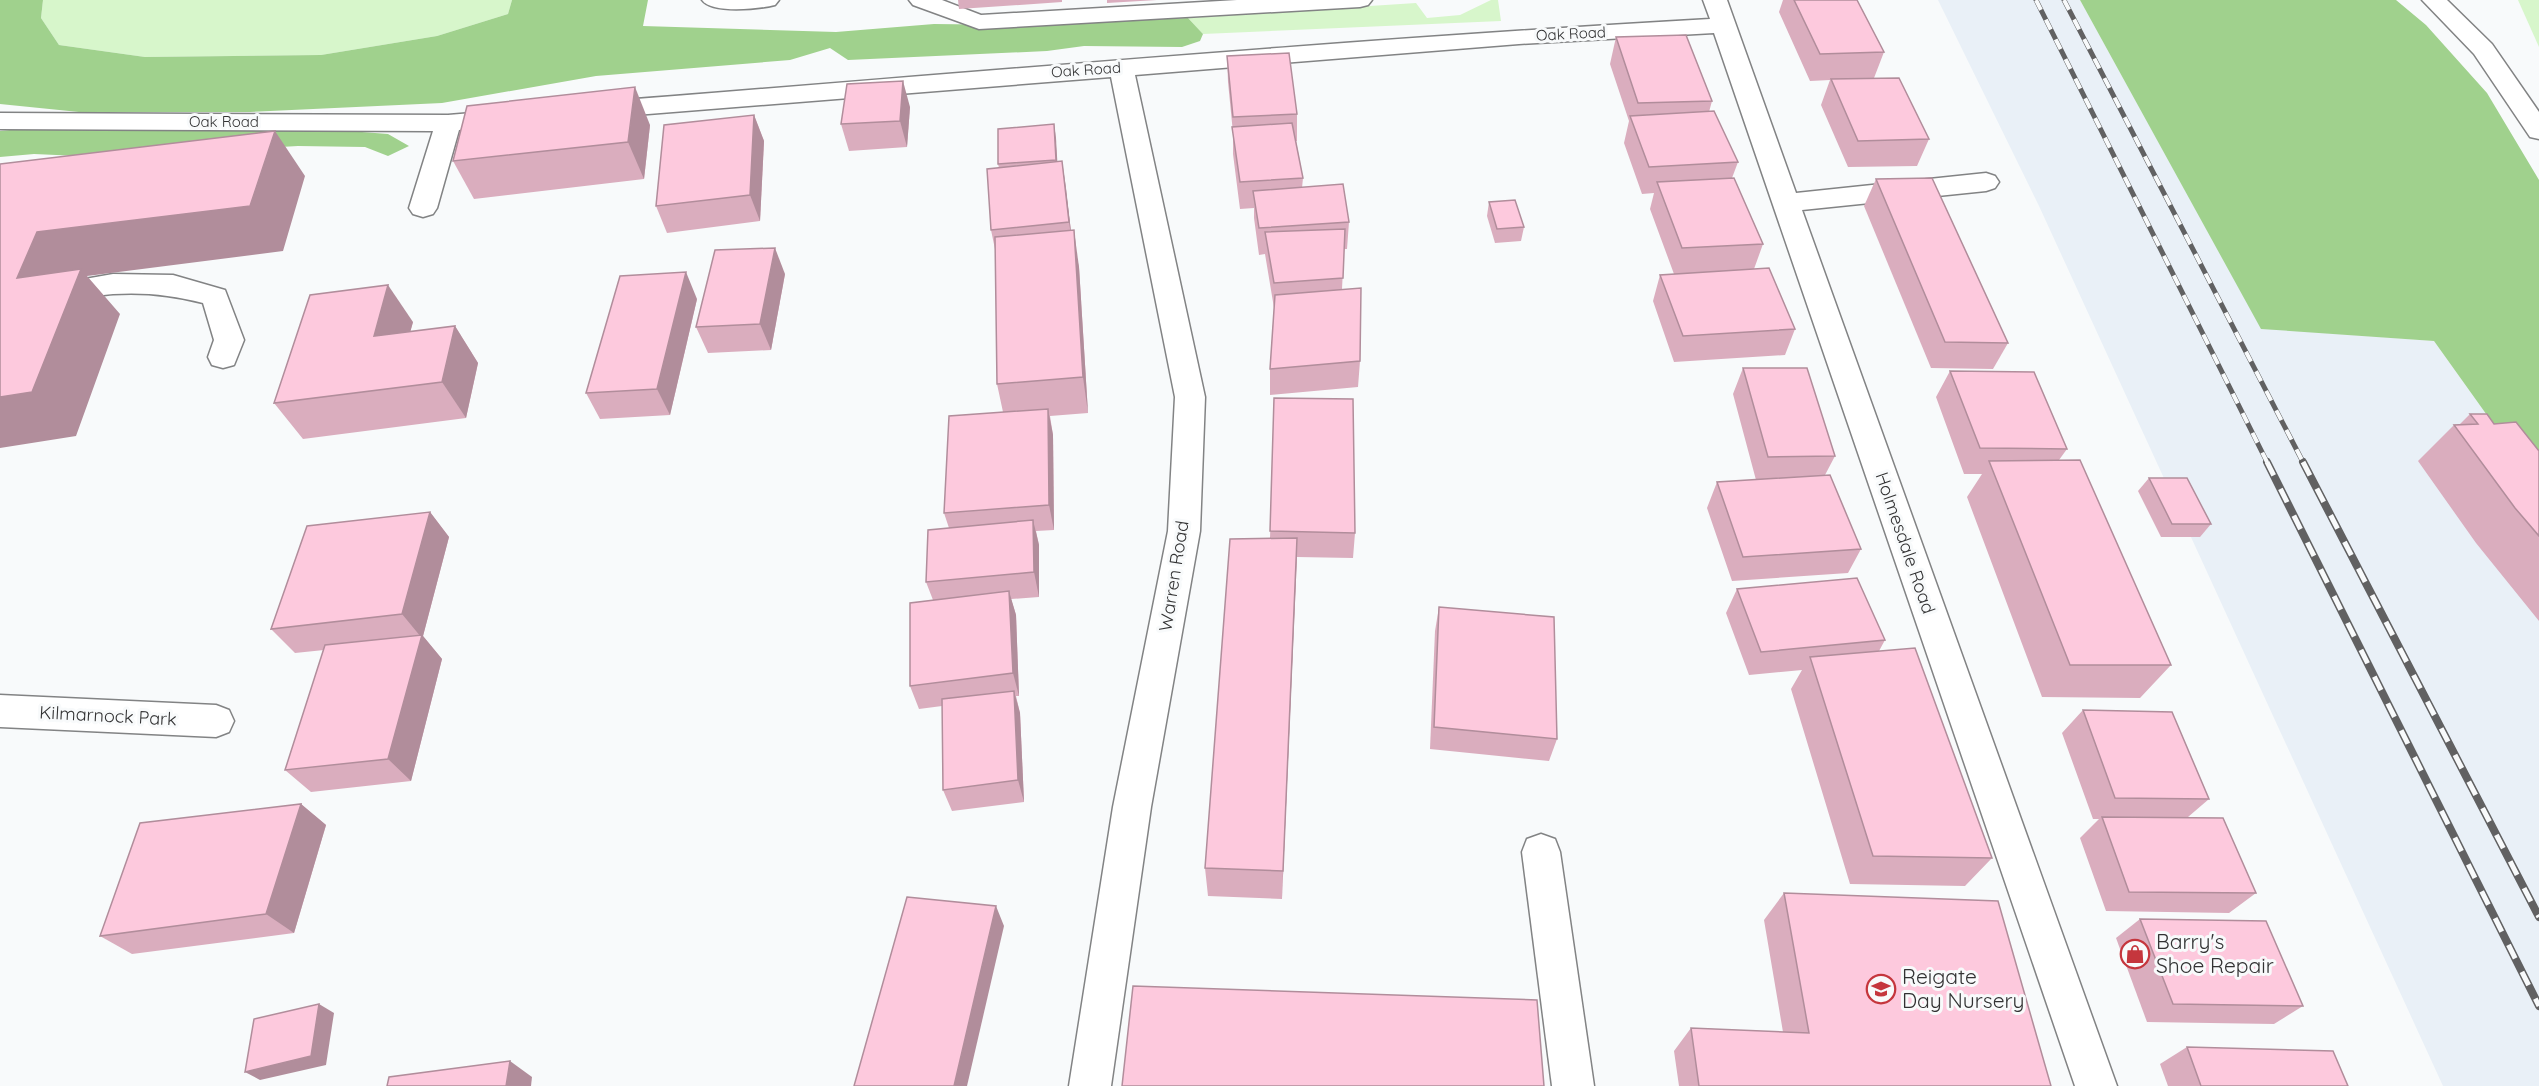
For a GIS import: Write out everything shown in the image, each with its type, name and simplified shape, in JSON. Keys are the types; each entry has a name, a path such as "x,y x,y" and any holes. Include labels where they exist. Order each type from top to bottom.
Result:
{"street":[{"path":"714,0 718,2 767,0"},
{"path":"927,2 979,22 1360,0"},
{"path":"2434,0 2483,49 2539,131"},
{"name":"Oak Road","path":"577,112 1520,37 1720,12"},
{"name":"Holmesdale Road","path":"1720,12 2096,1086"},
{"name":"Warren Road","path":"1090,1086 1132,807 1184,531 1190,397 1122,67"},
{"name":"Oak Road","path":"0,121 448,123 530,116"},
{"path":"423,208 448,123"},
{"path":"1783,195 1983,174"},
{"path":"72,290 113,284 173,285 216,297 229,340 223,357"},
{"name":"Kilmarnock Park","path":"0,711 216,721"},
{"path":"1541,852 1573,1086"}],"shaded area":[{"path":"1938,0 2080,0 2261,328 2434,341 2539,488 2539,1086 2443,1086 2039,206"}],"green space":[{"path":"0,0 43,0 41,18 59,45 145,57 321,55 437,36 508,14 512,0 648,0 643,26 836,32 934,24 1026,25 1188,18 1203,34 1200,41 1182,47 1084,46 1047,51 848,60 830,48 790,60 596,76 442,103 250,112 79,112 0,104"},
{"path":"43,0 512,0 508,14 437,36 321,55 145,57 59,45 41,18"},
{"path":"1491,0 1498,0 1501,21 1203,34 1188,18 1416,3 1427,18 1460,15"},
{"path":"2080,0 2396,0 2426,25 2487,93 2539,180 2539,488 2434,341 2261,329"},
{"path":"2518,0 2539,0 2539,47"},
{"path":"19,129 336,130 388,134 409,146 388,156 365,147 298,146 101,157 34,154 0,157 0,131"}],"building":[{"path":"1794,0 1857,0 1884,52 1820,54"},
{"path":"1686,35 1712,101 1638,103 1616,37"},
{"path":"1289,53 1297,114 1233,117 1227,56"},
{"path":"1899,78 1929,139 1858,141 1831,79"},
{"path":"903,81 900,121 841,124 847,84"},
{"path":"635,87 628,142 453,161 467,106"},
{"path":"1714,111 1738,162 1649,167 1630,116"},
{"path":"754,115 750,195 656,206 664,125"},
{"path":"1292,123 1303,178 1240,182 1232,127"},
{"path":"1054,124 1056,160 998,164 998,129"},
{"path":"275,131 250,206 37,232 17,278 81,269 32,392 0,397 0,164"},
{"path":"1062,161 1069,222 991,230 987,169"},
{"path":"1734,178 1763,244 1682,248 1657,182"},
{"path":"1932,178 2008,343 1945,342 1876,179"},
{"path":"1343,184 1349,222 1259,228 1253,191"},
{"path":"1515,200 1524,227 1497,229 1489,202"},
{"path":"1345,229 1343,278 1274,283 1265,232"},
{"path":"1074,230 1083,377 997,384 995,237"},
{"path":"775,248 760,324 696,327 715,250"},
{"path":"1769,268 1795,329 1683,336 1660,275"},
{"path":"686,272 657,389 586,393 620,276"},
{"path":"388,285 374,336 455,326 442,382 274,403 310,295"},
{"path":"1361,288 1360,361 1270,369 1275,295"},
{"path":"1743,368 1807,368 1835,456 1768,457"},
{"path":"1950,371 2034,372 2067,449 1980,448"},
{"path":"1274,398 1353,399 1355,533 1270,531"},
{"path":"1048,409 1049,505 944,513 949,416"},
{"path":"2470,414 2487,414 2494,424 2516,422 2539,451 2539,536 2515,508 2454,425 2478,424"},
{"path":"2080,460 2171,665 2070,665 1989,461"},
{"path":"1830,475 1861,549 1743,557 1717,482"},
{"path":"2149,478 2187,478 2211,524 2172,524"},
{"path":"430,512 402,614 271,629 307,526"},
{"path":"1033,520 1034,572 926,582 928,530"},
{"path":"1297,538 1283,871 1205,868 1230,539"},
{"path":"1857,578 1885,640 1761,652 1737,589"},
{"path":"1009,591 1013,673 910,686 910,603"},
{"path":"1439,607 1554,617 1557,739 1434,727"},
{"path":"422,635 388,759 285,770 325,645"},
{"path":"1915,648 1992,858 1873,856 1810,657"},
{"path":"1014,691 1018,780 943,790 942,699"},
{"path":"2083,710 2172,712 2209,799 2115,798"},
{"path":"301,804 266,914 100,936 140,823"},
{"path":"2102,817 2223,818 2256,893 2129,892"},
{"name":"Reigate Day Nursery","path":"1784,893 1998,901 2051,1086 1699,1086 1691,1028 1809,1033"},
{"path":"907,897 996,906 954,1086 854,1086"},
{"path":"2140,919 2266,921 2303,1006 2173,1004"},
{"path":"1133,986 1537,1000 1544,1086 1122,1086"},
{"path":"319,1004 311,1056 245,1072 254,1019"},
{"path":"2187,1047 2333,1051 2348,1086 2201,1086"},
{"path":"510,1061 506,1086 387,1086 389,1077"}],"railway":[{"path":"2036,0 2539,1006"},
{"path":"2064,0 2304,464"},
{"path":"2303,462 2539,917"}],"place":[{"name":"Barry's Shoe Repair","path":"2135,954"},
{"name":"Reigate Day Nursery","path":"1881,989"}]}
